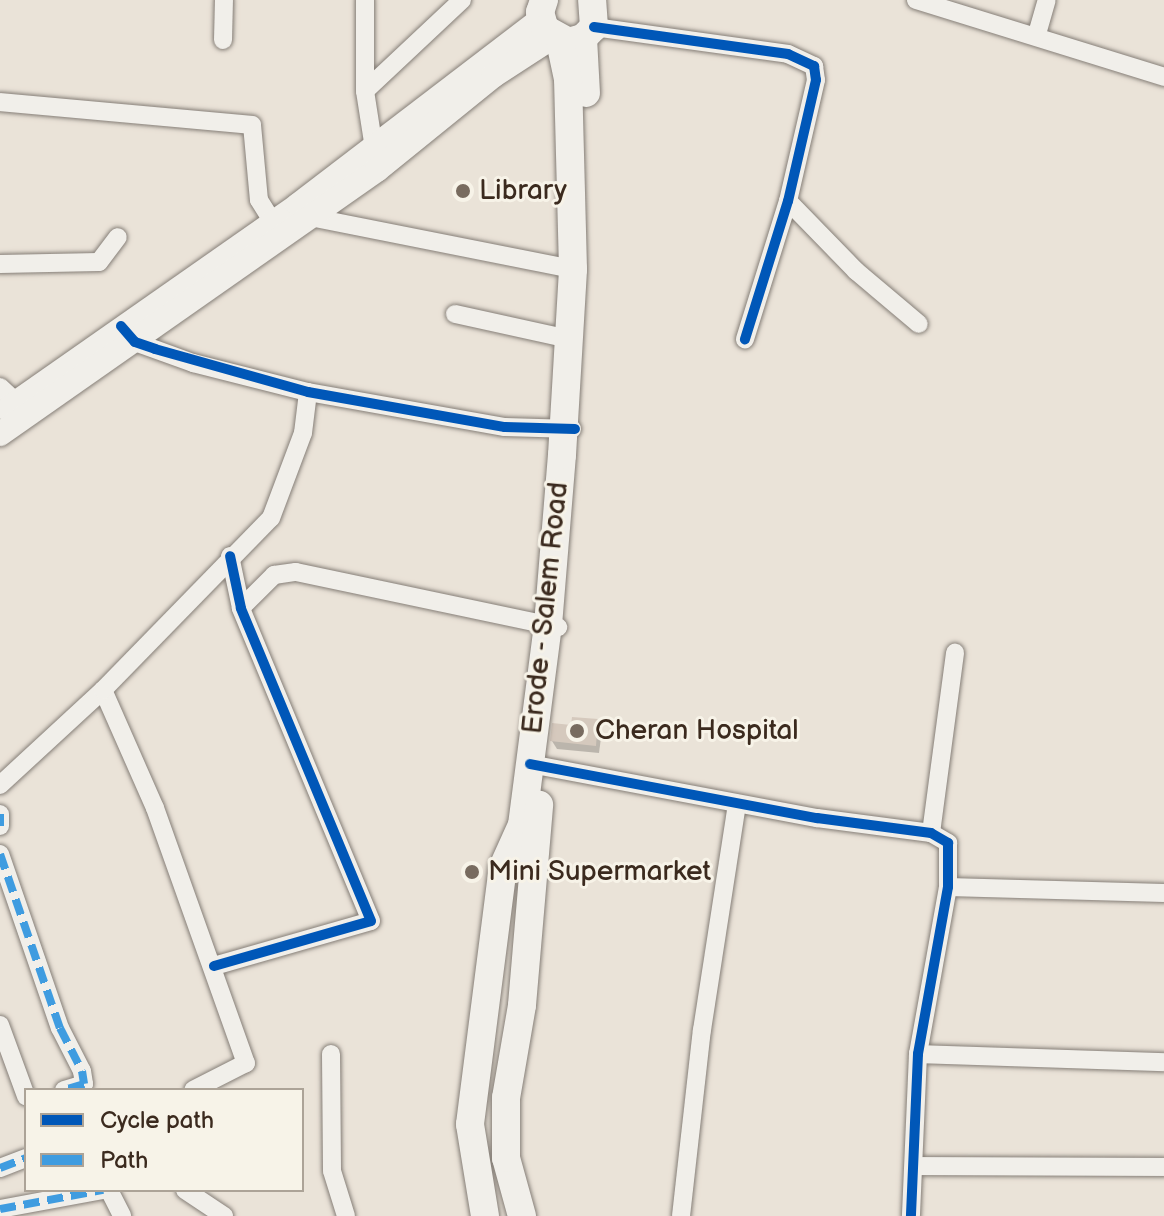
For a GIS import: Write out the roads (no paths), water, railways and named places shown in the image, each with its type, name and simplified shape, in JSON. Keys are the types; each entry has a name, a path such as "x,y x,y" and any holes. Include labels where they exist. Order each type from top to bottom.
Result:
{"highway":[{"name":"Erode - Salem Road","path":"569,21 573,269 569,430"},
{"name":"Erode - Salem Road","path":"522,1216 506,1158 506,1098 522,1005 536,765 553,626 584,268 569,21"},
{"name":"Erode - Salem Road","path":"485,1216 470,1124 503,867 522,825 536,765"},
{"path":"504,1216 491,1168 490,1095 522,825"}],"main road":[{"path":"0,434 11,404 128,334 569,21"},
{"path":"277,228 310,217 375,159"}],"street":[{"path":"223,40 224,0"},
{"path":"365,0 365,91 375,159"},
{"path":"365,91 462,0"},
{"path":"916,0 1037,34 1164,77"},
{"path":"1037,34 1047,0"},
{"path":"569,21 788,54 814,66 816,80 788,201 745,339"},
{"path":"0,102 252,125 259,200 277,228"},
{"path":"788,201 856,271 919,324"},
{"path":"310,217 573,269"},
{"path":"0,264 99,262 118,237"},
{"path":"455,314 569,339"},
{"path":"128,334 238,376 308,392 505,427 569,430"},
{"path":"0,785 103,690 230,556 271,518 303,433 308,392"},
{"path":"214,966 371,921 241,608 230,556"},
{"path":"241,608 274,575 296,572 553,626"},
{"path":"931,833 955,653"},
{"path":"103,690 214,966 246,1063 197,1088"},
{"path":"536,765 737,804 931,833 948,843 948,887 918,1054 911,1216"},
{"path":"681,1216 702,1030 737,804"},
{"path":"0,814 0,826"},
{"path":"0,854 60,1028 82,1071 84,1084 71,1088"},
{"path":"948,887 1164,893"},
{"path":"0,1025 24,1091"},
{"path":"331,1054 332,1171 346,1216"},
{"path":"918,1054 1164,1062"},
{"path":"0,1168 24,1159"},
{"path":"914,1166 1164,1167"},
{"path":"0,1209 92,1192"},
{"path":"110,1192 122,1216"},
{"path":"188,1192 224,1216"}],"place":[{"name":"Library","path":"463,191"},
{"name":"Cheran Hospital","path":"577,731"},
{"name":"Mini Supermarket","path":"472,872"}]}
